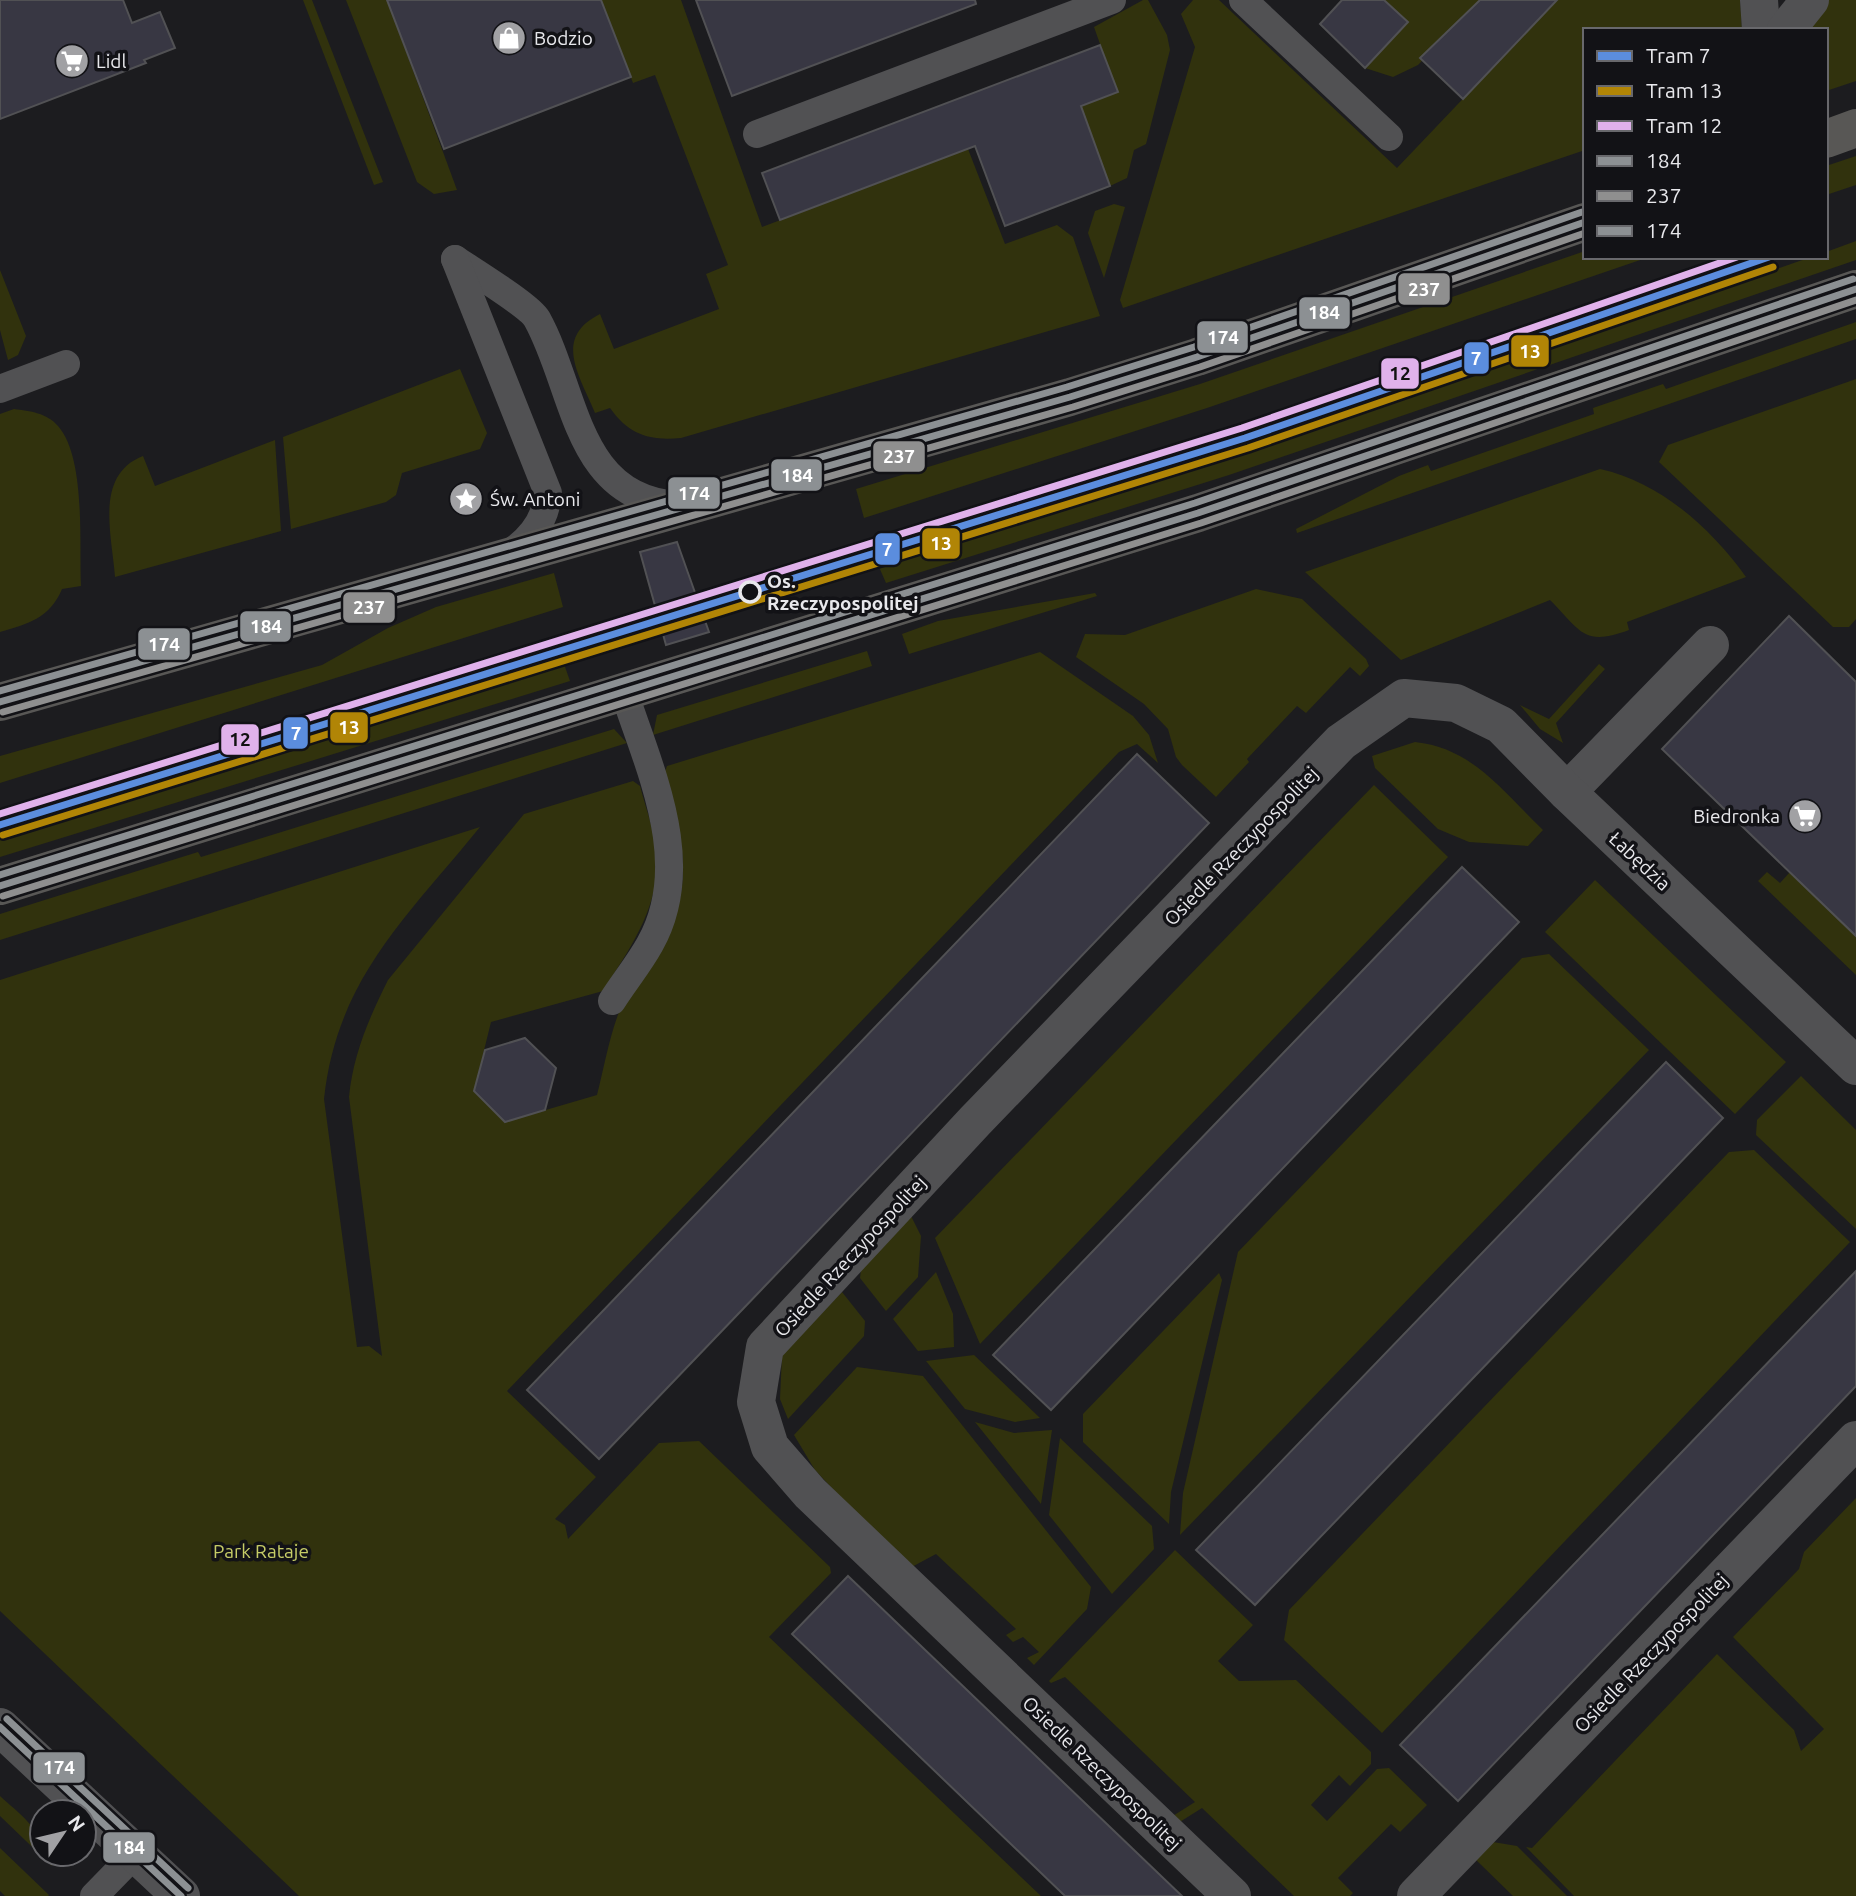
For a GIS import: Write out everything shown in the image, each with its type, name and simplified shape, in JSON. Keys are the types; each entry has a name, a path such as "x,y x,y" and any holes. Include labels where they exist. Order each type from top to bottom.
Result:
{"main road":[{"path":"1828,138 1856,128"},
{"path":"0,702 1083,393 1583,223"},
{"path":"0,886 1198,513 1856,289"}],"street":[{"path":"1759,0 1761,28"},
{"path":"1788,28 1810,0"},
{"path":"1567,792 1710,645"},
{"name":"Łabędzia","path":"1404,698 1456,703 1500,724 1567,792 1856,1066"},
{"name":"Osiedle Rzeczypospolitej","path":"1231,1896 810,1493 770,1447 756,1402 765,1347 975,1121 1341,742 1404,698"},
{"name":"Osiedle Rzeczypospolitej","path":"1424,1893 1856,1440"},
{"path":"0,1727 181,1896"}],"lane":[{"path":"757,134 1112,0"},
{"path":"1242,0 1389,138"},
{"path":"499,560 519,546 537,527 548,493 456,259 536,316 591,453 605,470 621,486 644,499 664,504 693,505"},
{"path":"0,389 65,364"},
{"path":"612,1001 651,942 669,890 669,843 624,692"},
{"path":"94,1896 135,1854"}],"green space":[{"path":"303,0 312,0 383,182 374,185"},
{"path":"346,0 387,0 457,190 434,194 417,182"},
{"path":"601,0 681,0 762,227 968,149 1005,244 1057,225 1073,237 1100,316 681,438 641,434 625,424 610,408 595,413 574,359 573,346 577,334 585,324 600,314 614,349 719,309 706,274 728,265 655,75 633,83"},
{"path":"1143,0 1148,0 1167,35 1170,50 1146,144 1134,150 1127,178 1110,186 1081,106 1117,92 1094,27"},
{"path":"1193,0 1219,0 1397,168 1557,0 1740,0 1742,28 1583,28 1583,151 1123,308 1120,300 1195,47 1181,14"},
{"path":"1342,0 1480,0 1418,65 1393,77 1365,68 1320,24"},
{"path":"1828,0 1856,0 1856,81 1828,90 1828,28 1807,28"},
{"path":"1856,156 1856,185 1828,194 1828,165"},
{"path":"1114,204 1125,207 1104,278 1088,233 1095,211"},
{"path":"1856,241 1856,260 1229,475 886,583 879,567 1275,442 1805,259 1828,259 1828,251"},
{"path":"1583,252 1583,259 1643,259 1207,408 864,518 856,489 1200,384"},
{"path":"0,270 26,336 18,355 8,360 0,330"},
{"path":"1856,322 1856,339 1297,533 1296,529 1399,476 1428,465 1431,471 1594,414 1593,408 1663,384 1666,389"},
{"path":"460,369 487,433 480,449 402,473 396,495 386,502 291,529 283,437"},
{"path":"1856,379 1856,619 1849,627 1833,627 1659,462 1668,445"},
{"path":"14,409 49,418 67,440 77,479 81,586 62,589 51,607 37,618 0,632 0,414"},
{"path":"275,440 281,531 115,577 110,508 118,477 128,465 143,456 155,486"},
{"path":"1600,469 1643,484 1682,509 1717,541 1746,577 1627,622 1629,630 1614,635 1602,637 1584,633 1550,600 1401,660 1305,572"},
{"path":"554,573 563,607 0,783 0,756 322,665 388,628 436,607"},
{"path":"1256,589 1302,599 1366,659 1369,666 1360,676 1350,667 1306,713 1297,706 1247,759 1249,762 1216,797 1182,765 1176,757 1168,729 1144,704 1076,657 1085,634 1125,635"},
{"path":"1095,593 1097,596 909,654 902,634 938,621"},
{"path":"867,651 872,666 653,735 657,715"},
{"name":"Park Rataje","path":"1040,652 1133,716 1149,735 1158,763 1137,744 1119,752 507,1391 596,1477 555,1519 565,1525 568,1539 659,1443 699,1441 830,1567 831,1573 769,1637 1041,1896 299,1896 0,1611 0,980 480,827 402,920 380,951 360,983 331,1056 324,1099 357,1347 369,1346 382,1356 349,1097 354,1066 368,1023 388,980 524,814 633,781 640,786 655,843 657,864 651,903 644,921 603,991 491,1022 474,1091 505,1122 597,1095 619,1012 661,943 679,900 683,860 676,818 664,774 667,766"},
{"path":"564,664 570,681 0,857 0,839"},
{"path":"1599,664 1605,669 1556,723 1563,743 1540,729 1520,705 1549,719"},
{"path":"614,729 627,743 0,940 0,914 198,852 201,857"},
{"path":"1415,742 1436,746 1470,762 1500,787 1543,830 1528,846 1469,842 1438,829 1375,768 1372,756"},
{"path":"1374,785 1448,857 980,1344 935,1238"},
{"path":"1767,872 1780,883 1790,872 1856,936 1856,975 1758,881"},
{"path":"1595,880 1786,1062 1735,1114 1545,932"},
{"path":"1549,954 1649,1050 1180,1535 1183,1493 1238,1252 1522,958"},
{"path":"1801,1076 1856,1130 1856,1229 1756,1135 1757,1120"},
{"path":"1754,1150 1850,1242 1382,1733 1284,1640 1289,1610 1729,1152"},
{"path":"909,1212 921,1236 918,1277 886,1311 860,1278 862,1261"},
{"path":"936,1272 953,1314 954,1347 918,1351 893,1319"},
{"path":"1219,1273 1222,1280 1171,1492 1169,1524 1083,1442 1083,1414"},
{"path":"842,1292 865,1321 864,1336 788,1419 780,1399 782,1355"},
{"path":"974,1355 1040,1418 1015,1422 965,1409 926,1361"},
{"path":"857,1367 923,1376 1091,1587 1087,1609 1034,1665 1027,1658 1039,1652 1023,1637 1013,1642 1006,1635 1016,1629 936,1554 908,1569 815,1470 794,1435"},
{"path":"975,1422 1014,1433 1052,1430 1041,1504"},
{"path":"1060,1438 1152,1526 1154,1549 1112,1594 1049,1515"},
{"path":"1856,1498 1856,1896 1574,1896 1526,1847 1532,1848 1717,1654 1794,1730 1801,1751 1824,1729 1733,1637 1799,1569 1804,1552"},
{"path":"1175,1550 1253,1625 1218,1661 1239,1681 1296,1680 1371,1752 1371,1764 1350,1786 1339,1775 1311,1805 1327,1821 1377,1769 1389,1768 1427,1805 1400,1832 1391,1824 1338,1878 1353,1893 1350,1896 1294,1896 1202,1808 1175,1825 1168,1819 1195,1802 1065,1677 1051,1683 1049,1681"},
{"path":"0,1796 28,1823 28,1843 0,1816"},
{"path":"1487,1841 1517,1846 1567,1896 1513,1896 1472,1856"},
{"path":"0,1848 49,1895 5,1896 0,1891"}],"building":[{"name":"Lidl","path":"0,0 123,0 132,23 160,12 175,48 144,60 146,63 0,119"},
{"name":"Bodzio","path":"387,0 601,0 631,77 444,149"},
{"path":"696,0 975,0 976,4 732,96"},
{"path":"1342,0 1384,0 1408,22 1365,68 1320,24"},
{"path":"1480,0 1557,0 1463,99 1420,58"},
{"path":"1100,45 1118,92 1081,106 1110,186 1005,226 975,146 780,220 762,173"},
{"path":"677,542 709,632 666,645 640,552"},
{"path":"1789,616 1856,682 1856,936 1662,749"},
{"path":"1137,754 1209,823 599,1459 527,1390"},
{"path":"1462,867 1519,922 1051,1410 993,1355"},
{"path":"525,1038 556,1068 545,1110 505,1122 474,1091 485,1050"},
{"path":"1666,1062 1723,1118 1255,1605 1196,1550"},
{"path":"1856,1271 1856,1386 1458,1801 1400,1745"},
{"path":"848,1576 1182,1896 1065,1896 792,1634"}],"tram line":[{"name":"12","path":"0,814 1242,428 1731,259"},
{"name":"7","path":"0,825 1245,438 1763,259"},
{"name":"13","path":"3,835 1248,448 1773,267"}],"transit line":[{"name":"174","path":"0,691 1067,387 1194,347 1582,212"},
{"name":"184","path":"0,702 1070,397 1197,357 1583,223"},
{"name":"237","path":"3,712 1073,407 1200,367 1583,234"},
{"name":"174","path":"0,875 1195,503 1853,279"},
{"name":"184","path":"0,886 1198,513 1856,289"},
{"name":"237","path":"3,896 1201,523 1856,300"},
{"name":"174","path":"7,1719 188,1888"},
{"name":"184","path":"0,1727 181,1896"}],"place":[{"name":"Bodzio","path":"509,38"},
{"name":"Lidl","path":"72,61"},
{"name":"Św. Antoni","path":"466,499"},
{"name":"Os. Rzeczypospolitej","path":"750,592"},
{"name":"Biedronka","path":"1805,816"}]}
